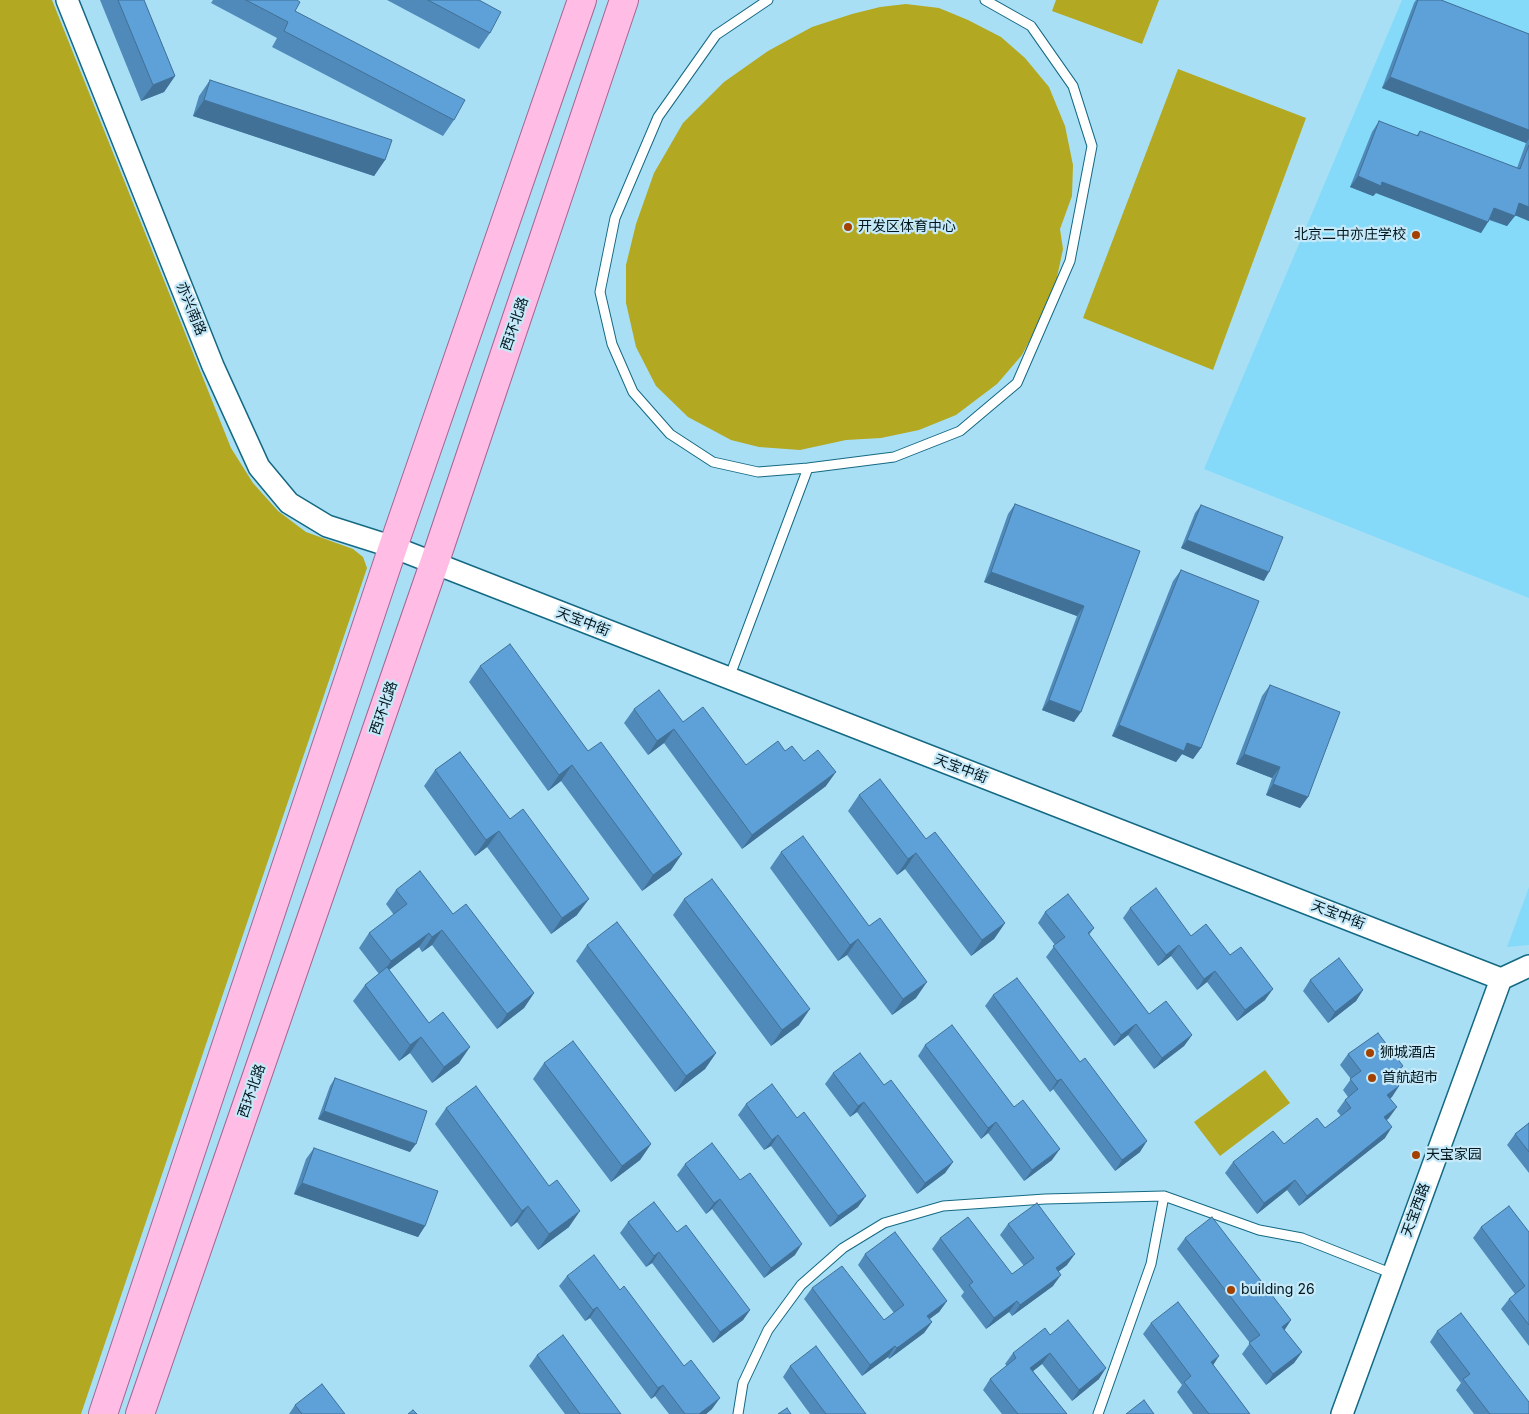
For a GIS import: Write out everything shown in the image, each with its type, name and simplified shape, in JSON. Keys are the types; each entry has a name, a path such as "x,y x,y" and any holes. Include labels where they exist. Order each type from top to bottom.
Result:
{"main road":[{"path":"103,1414 393,547 582,0"},
{"name":"西环北路","path":"140,1414 434,564 624,0"}],"street":[{"name":"亦兴南路","path":"67,0 213,366 259,467 290,502 327,526 393,547"},
{"name":"天宝中街","path":"393,547 1501,978"},
{"path":"1501,978 1529,966"},
{"name":"天宝西路","path":"1342,1414 1501,978"}],"lane":[{"path":"768,0 716,35 658,117 616,218 600,292 612,344 633,392 670,434 713,462 758,472 808,468 894,457 960,431 1017,383 1070,261 1092,146 1073,86 1031,26 985,0"},
{"path":"729,679 808,468"},
{"path":"738,1414 743,1383 768,1330 801,1285 843,1248 884,1224 944,1206 1045,1199 1164,1196 1259,1230 1302,1238 1393,1274"},
{"path":"1098,1414 1151,1264 1164,1196"}],"shaded area":[{"path":"0,0 52,0 231,448 253,483 278,511 306,532 353,549 363,557 367,568 81,1414 0,1414"},
{"path":"1056,0 1159,0 1142,44 1052,11"},
{"name":"北京二中亦庄学校","path":"1402,0 1529,0 1529,598 1204,469"},
{"name":"开发区体育中心","path":"906,4 939,8 1001,37 1025,58 1049,87 1065,126 1073,165 1072,196 1060,229 1063,249 1056,282 1043,315 1022,355 997,384 956,415 919,430 881,438 846,440 800,450 759,447 731,440 688,417 656,386 636,347 626,303 626,265 636,224 654,173 683,123 724,82 768,51 812,27 880,7"},
{"path":"1178,69 1306,118 1213,370 1083,318"},
{"path":"1529,887 1529,945 1507,947"},
{"path":"1265,1070 1290,1103 1220,1156 1194,1122"}],"building":[{"path":"118,0 144,0 175,76 153,85"},
{"path":"246,0 297,0 300,2 295,11 465,100 454,120 284,31 288,22"},
{"path":"428,0 479,0 501,12 490,33"},
{"path":"1418,0 1441,0 1529,34 1529,130 1390,77"},
{"path":"210,80 392,140 385,160 204,100"},
{"path":"1379,121 1418,136 1420,131 1520,169 1529,145 1529,207 1519,203 1515,216 1494,208 1488,222 1382,182 1381,186 1358,176"},
{"path":"1015,504 1140,551 1081,712 1049,700 1084,606 991,572"},
{"path":"1201,505 1283,537 1269,572 1187,540"},
{"path":"1181,570 1259,601 1201,748 1187,743 1184,751 1119,725"},
{"path":"510,644 588,751 601,742 682,854 653,875 572,765 559,775 480,666"},
{"path":"1270,685 1340,712 1308,797 1273,784 1280,767 1244,754"},
{"path":"659,690 683,722 703,707 746,765 778,741 785,751 792,746 804,761 818,750 836,772 752,835 674,729 657,741 634,709"},
{"path":"460,752 510,819 523,809 589,899 562,918 499,831 486,840 435,770"},
{"path":"880,779 926,839 935,832 1005,923 982,940 916,853 908,859 859,795"},
{"path":"803,836 869,926 880,918 927,982 903,999 858,939 850,945 781,852"},
{"path":"420,871 453,914 466,904 534,993 507,1014 442,930 432,937 429,933 391,961 369,933 407,904 396,890"},
{"path":"712,879 810,1009 782,1030 684,899"},
{"path":"1156,888 1191,936 1206,924 1230,955 1241,947 1273,989 1245,1010 1215,971 1204,979 1179,945 1166,955 1130,908"},
{"path":"1068,894 1094,928 1088,933 1149,1014 1166,1001 1192,1035 1162,1058 1136,1024 1121,1035 1053,946 1065,937 1045,912"},
{"path":"617,922 716,1053 686,1076 587,945"},
{"path":"1339,958 1363,990 1335,1012 1310,980"},
{"path":"387,967 429,1023 443,1012 470,1047 444,1067 421,1037 410,1045 365,985"},
{"path":"1017,978 1080,1062 1085,1058 1147,1141 1122,1160 1061,1079 1057,1081 993,995"},
{"path":"952,1025 1014,1107 1023,1100 1060,1149 1032,1170 996,1122 988,1128 925,1045"},
{"path":"1378,1033 1403,1066 1391,1075 1399,1086 1387,1095 1397,1107 1384,1117 1392,1127 1307,1196 1295,1180 1264,1203 1233,1162 1273,1131 1284,1144 1317,1118 1325,1128 1351,1108 1345,1100 1358,1089 1350,1079 1361,1071 1348,1054"},
{"path":"573,1041 651,1144 622,1166 544,1063"},
{"path":"860,1053 884,1085 891,1080 953,1162 925,1183 864,1102 858,1106 833,1073"},
{"path":"335,1078 427,1111 416,1144 324,1111"},
{"path":"772,1084 797,1118 804,1112 866,1196 838,1216 778,1135 772,1140 746,1104"},
{"path":"476,1086 549,1186 557,1180 580,1211 549,1234 528,1206 522,1211 446,1108"},
{"path":"1529,1123 1529,1152 1515,1134"},
{"path":"712,1143 740,1180 750,1173 802,1244 771,1268 720,1199 714,1203 685,1164"},
{"path":"314,1148 438,1191 425,1226 302,1183"},
{"path":"654,1202 677,1232 686,1225 750,1310 720,1332 659,1252 654,1256 628,1222"},
{"path":"1037,1203 1075,1254 1056,1268 1061,1275 1020,1305 1017,1301 994,1318 969,1285 973,1282 940,1238 968,1217 1012,1274 1034,1258 1008,1224"},
{"path":"1509,1206 1529,1232 1529,1325 1509,1299 1525,1286 1481,1227"},
{"name":"building 26","path":"1212,1217 1291,1320 1282,1327 1302,1352 1273,1374 1249,1343 1260,1335 1185,1238"},
{"path":"895,1232 947,1301 927,1316 932,1322 870,1365 812,1288 842,1266 884,1320 904,1305 865,1254"},
{"path":"594,1255 620,1290 624,1286 684,1366 691,1360 720,1398 699,1414 685,1414 663,1385 658,1388 597,1307 593,1310 567,1276"},
{"path":"1178,1302 1219,1356 1211,1362 1250,1414 1209,1414 1184,1382 1191,1376 1151,1323"},
{"path":"1461,1313 1529,1402 1529,1414 1490,1414 1463,1379 1470,1374 1437,1331"},
{"path":"1068,1320 1106,1368 1079,1390 1050,1353 1030,1368 1067,1414 1018,1414 990,1379 1016,1358 1013,1353 1045,1328 1050,1335"},
{"path":"563,1335 621,1414 580,1414 537,1355"},
{"path":"816,1346 866,1414 826,1414 790,1366"},
{"path":"322,1384 345,1414 302,1414 295,1405"},
{"path":"1144,1400 1154,1414 1126,1414"},
{"path":"787,1408 791,1414 778,1414"},
{"path":"413,1410 417,1414 408,1414"}],"place":[{"name":"开发区体育中心","path":"848,227"},
{"name":"北京二中亦庄学校","path":"1416,235"},
{"name":"狮城酒店","path":"1370,1053"},
{"name":"首航超市","path":"1372,1078"},
{"name":"天宝家园","path":"1416,1155"},
{"name":"building 26","path":"1231,1290"}]}
